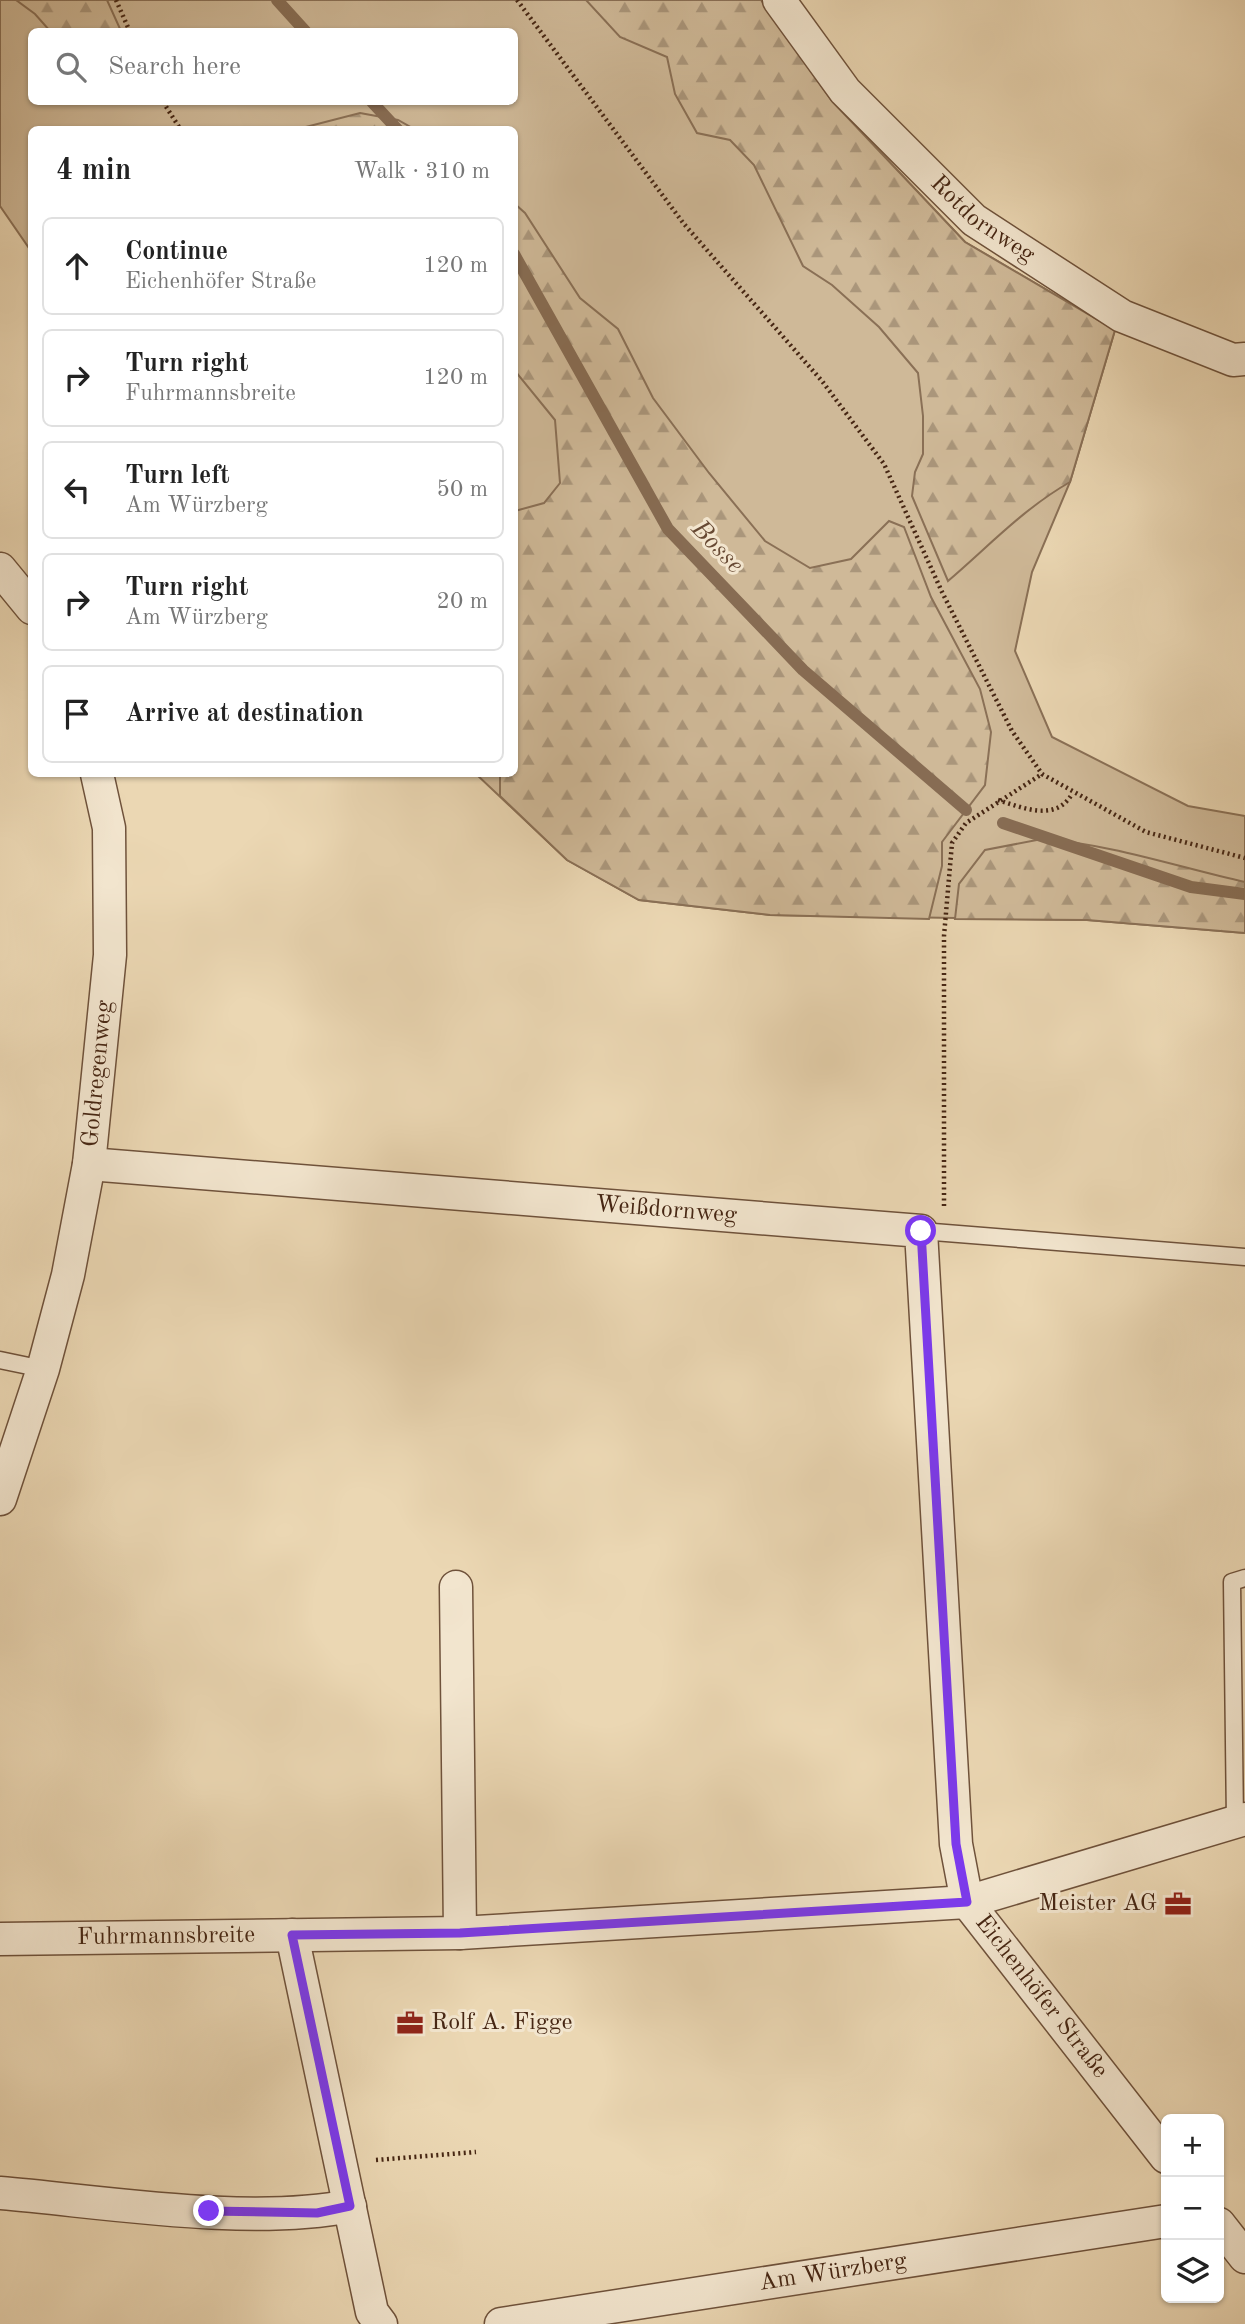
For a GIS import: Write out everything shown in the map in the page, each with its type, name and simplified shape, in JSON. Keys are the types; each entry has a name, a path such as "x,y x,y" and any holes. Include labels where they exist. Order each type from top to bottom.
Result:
{"street":[{"name":"Rotdornweg","path":"779,0 845,91 974,220 1122,316 1233,360 1245,359"},
{"path":"0,569 28,603"},
{"name":"Goldregenweg","path":"0,1499 43,1369 68,1275 89,1164 110,955 109,828 98,777"},
{"name":"Weißdornweg","path":"89,1164 921,1231"},
{"name":"Eichenhöfer Straße","path":"921,1231 956,1844 967,1902 1161,2151"},
{"path":"456,1587 460,1933"},
{"name":"Fuhrmannsbreite","path":"0,1939 460,1933 967,1902 1240,1820"},
{"path":"292,1935 372,2312 381,2324"},
{"path":"0,2193 209,2211 317,2213 350,2206"},
{"name":"Am Würzberg","path":"500,2324 1161,2222"},
{"path":"1224,2230 1245,2257"}],"lane":[{"name":"Weißdornweg","path":"921,1231 1245,1257"},
{"path":"0,1360 43,1369"},
{"name":"Fuhrmannsbreite","path":"1240,1820 1232,1582 1245,1578"}],"path":[{"path":"116,0 128,28"},
{"path":"517,0 684,224 822,381 884,464 942,592 1013,731 1042,774 1072,794 1146,832 1245,858"},
{"path":"165,105 178,126"},
{"path":"921,1231 944,1212 944,936 952,843 966,823 1042,774"},
{"path":"998,800 1039,813 1067,803 1072,794"},
{"path":"340,2163 476,2151"}],"green space":[{"path":"0,0 761,0 832,101 965,242 1115,330 1070,482 1032,572 1015,651 1052,737 1188,806 1245,816 1245,933 1087,920 770,915 639,900 567,860 479,777 518,777 518,126 28,126 28,247 0,206"},
{"path":"16,0 107,0 120,28 47,28 35,14"},
{"path":"586,0 761,0 832,101 965,242 1115,330 1070,482 1022,516 948,581 912,496 915,472 923,454 923,416 918,373 879,327 832,285 803,266 754,165 730,140 697,133 675,94 667,57 620,37"},
{"path":"360,113 398,120 409,126 310,126"},
{"path":"518,207 525,213 580,298 618,329 653,398 709,473 765,541 810,568 851,559 889,521 904,527 931,597 980,689 991,732 985,785 942,842 942,866 929,919 770,915 639,900 567,860 500,796 500,777 518,777 518,510 544,503 560,483 555,420 518,375"},
{"path":"1042,839 1118,851 1245,882 1245,933 1087,920 955,919 959,884 985,850"}],"waterway":[{"name":"Bosse","path":"277,0 302,28"},
{"name":"Bosse","path":"375,105 394,126"},
{"name":"Bosse","path":"518,261 668,529 803,670 966,810"},
{"name":"Bosse","path":"1003,823 1191,887 1245,894"}],"place":[{"name":"Meister AG","path":"1178,1904"},
{"name":"Rolf A. Figge","path":"410,2023"}],"route":[{"path":"209,2211 317,2213 350,2206 292,1935 460,1933 967,1902 956,1844 921,1231"}]}
